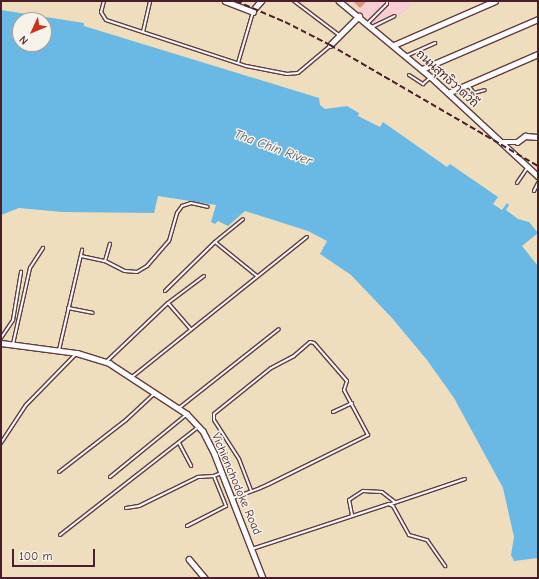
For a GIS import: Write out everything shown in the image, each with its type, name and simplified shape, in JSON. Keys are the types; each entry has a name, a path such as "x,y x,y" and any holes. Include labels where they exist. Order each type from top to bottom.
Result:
{"street":[{"path":"226,1 254,10 261,1"},
{"name":"ถนนสุทธิวาตวิถี","path":"339,1 368,23 422,69 538,176"},
{"path":"394,45 495,1"},
{"path":"330,45 359,16"},
{"path":"422,69 538,19"},
{"path":"448,93 538,54"},
{"path":"502,142 517,142 525,136 538,137"},
{"name":"Vichienchodoke Road","path":"1,343 77,353 106,362 156,392 187,414 199,426 222,472 262,576"},
{"path":"188,559 205,578"},
{"path":"257,578 262,576"}],"lane":[{"path":"104,1 101,12 106,20 238,63 287,74 298,73 330,45"},
{"path":"143,32 150,1"},
{"path":"294,1 340,35"},
{"path":"368,23 387,4 387,1"},
{"path":"238,63 254,10"},
{"path":"372,27 395,16"},
{"path":"406,56 435,43"},
{"path":"409,75 423,84 431,77"},
{"path":"468,85 474,93 485,90"},
{"path":"517,183 528,167"},
{"path":"534,191 538,183"},
{"path":"81,256 105,261 128,272 142,270 169,241 177,213 182,206 191,203 208,207"},
{"path":"165,291 215,242 243,219"},
{"path":"132,377 307,237"},
{"path":"215,242 257,276"},
{"path":"105,261 110,244"},
{"path":"13,345 30,268 44,248"},
{"path":"59,351 82,250"},
{"path":"1,338 13,320 21,272"},
{"path":"106,362 168,303 204,276"},
{"path":"168,303 191,329"},
{"path":"68,308 93,313"},
{"path":"179,408 279,328"},
{"path":"233,498 251,491 366,437 369,432 344,390 348,383 345,378 314,343 310,342 294,356 271,368 214,414 214,420 239,460 251,491"},
{"path":"1,443 26,406 77,353"},
{"path":"59,472 126,420 156,392"},
{"path":"333,412 352,403"},
{"path":"110,477 187,414"},
{"path":"60,535 199,426"},
{"path":"178,443 191,466"},
{"path":"126,508 139,506 198,477 214,476 222,472"},
{"path":"187,526 226,506 214,476"},
{"path":"252,549 384,504 391,504 466,479"},
{"path":"352,515 349,500 363,491 382,492 395,502"},
{"path":"391,504 409,535 427,540 445,566"}],"shaded area":[{"path":"349,1 409,1 412,5 404,13 378,28"}],"water":[{"name":"Tha Chin River","path":"1,10 14,12 12,12 12,52 52,52 52,18 84,23 84,26 319,98 320,105 325,109 347,106 359,113 358,116 380,127 383,122 447,167 450,164 498,197 493,204 502,210 507,203 509,205 506,210 518,219 529,222 538,233 522,246 538,266 538,558 514,561 511,555 514,537 503,488 454,398 427,360 392,318 351,275 320,254 327,241 308,231 245,211 228,226 218,221 215,224 211,222 216,205 158,196 154,213 62,212 19,208 1,215"}],"building":[{"path":"353,1 367,1 360,8"}],"railway":[{"path":"236,1 285,22 330,45 538,166"}]}
